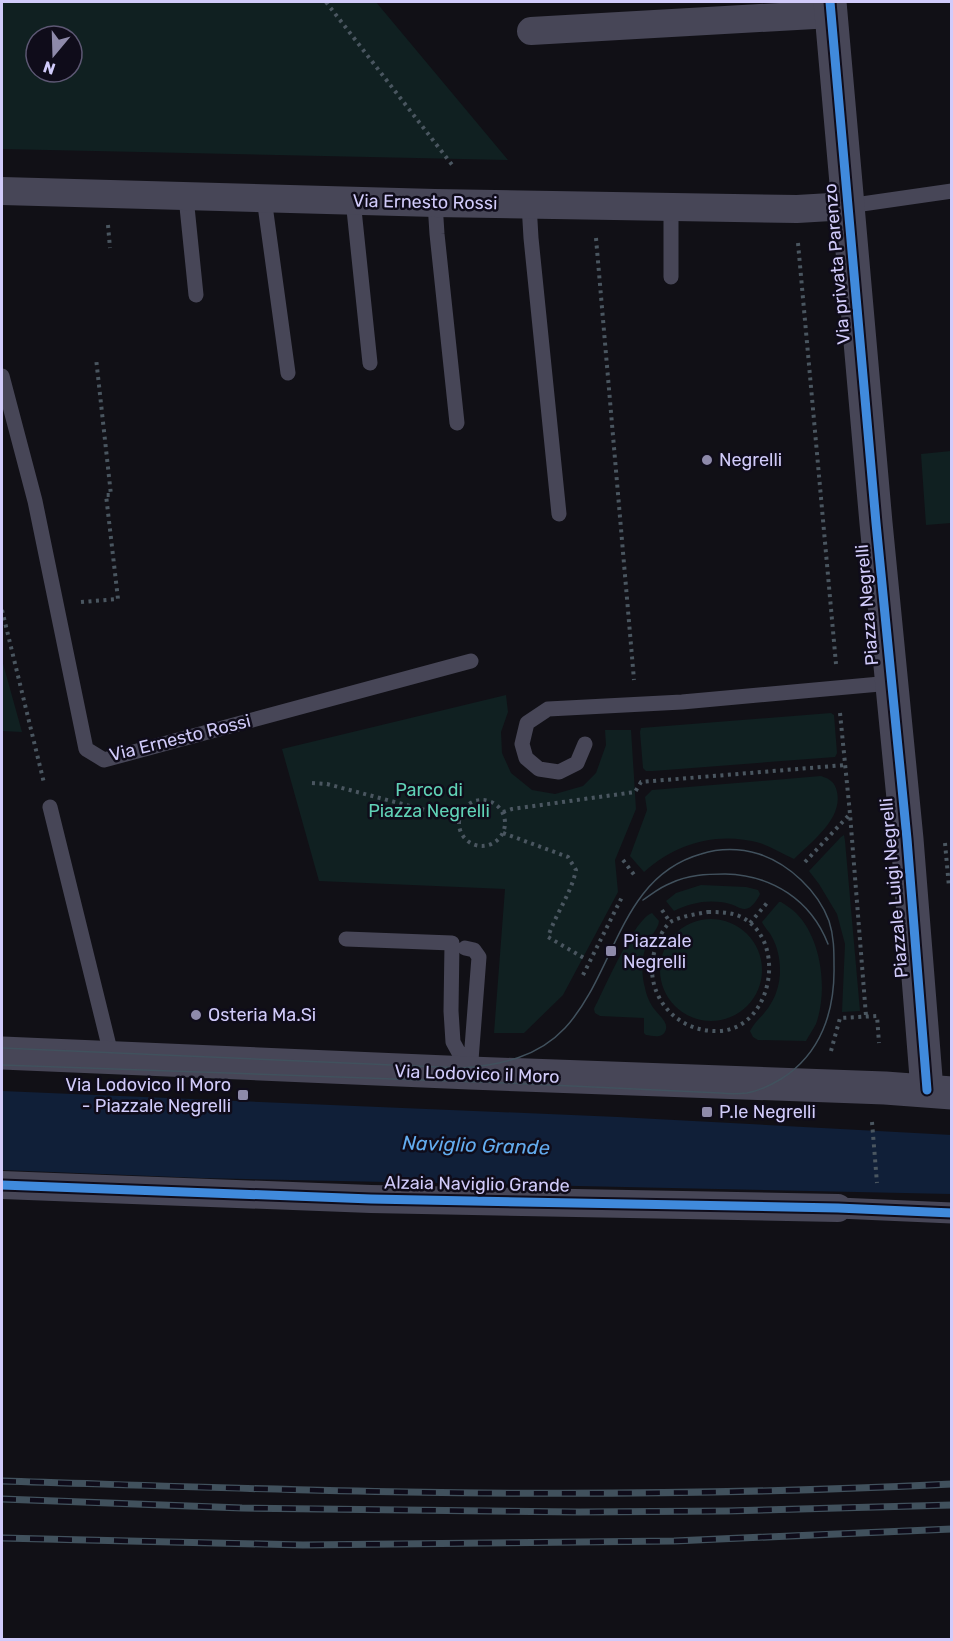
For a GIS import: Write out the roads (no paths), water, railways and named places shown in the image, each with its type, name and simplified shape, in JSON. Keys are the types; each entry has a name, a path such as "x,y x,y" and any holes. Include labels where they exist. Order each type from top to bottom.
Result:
{"street":[{"name":"Via privata Parenzo","path":"531,31 831,8 876,523"},
{"name":"Via Ernesto Rossi","path":"2,191 797,210 848,206"},
{"name":"Piazza Negrelli","path":"876,523 891,683"},
{"name":"Piazzale Luigi Negrelli","path":"891,683 907,839 939,1092"},
{"name":"Via Lodovico il Moro","path":"2,1053 939,1092"},
{"name":"Alzaia Naviglio Grande","path":"2,1185 371,1199 838,1208 951,1213"}],"lane":[{"path":"848,206 951,191"},
{"path":"186,196 196,295"},
{"path":"264,198 288,373"},
{"path":"353,200 370,363"},
{"path":"435,203 457,423"},
{"path":"529,204 559,514"},
{"path":"671,207 671,277"},
{"name":"Via Ernesto Rossi","path":"2,375 35,501 86,749 104,760 471,662"},
{"path":"585,744 576,763 559,772 539,769 526,758 522,744 527,723 548,709 637,705 891,683"},
{"path":"50,807 112,1058"},
{"path":"346,939 452,943 453,1042 470,1073"},
{"path":"465,948 474,950 479,957 470,1073"}],"water":[{"name":"Naviglio Grande","path":"2,1091 618,1117 952,1135 951,1194 201,1178 2,1170"}],"tram line":[{"path":"2,1048 462,1068 505,1062 531,1053 565,1028 582,1006 621,929 635,905 652,883 674,866 701,854 715,851 744,851 759,854 781,864 801,880 818,899 829,921 833,938 832,999 823,1030 816,1044 795,1069 781,1079 765,1088 747,1093 2,1065"},
{"path":"643,900 677,880 691,877 725,874 759,879 788,893 800,903 821,928 828,944"}],"railway":[{"path":"2,1481 306,1490 543,1493 748,1491 952,1484"},
{"path":"2,1499 242,1508 579,1512 952,1505"},
{"path":"2,1538 303,1545 674,1541 952,1529"}],"place":[{"name":"Negrelli","path":"707,460"},
{"name":"Piazzale Negrelli","path":"611,951"},
{"name":"Osteria Ma.Si","path":"196,1015"},
{"name":"Via Lodovico Il Moro - Piazzale Negrelli","path":"243,1095"},
{"name":"P.le Negrelli","path":"707,1112"}],"park label":[{"name":"Parco di Piazza Negrelli","path":"429,800"}]}
